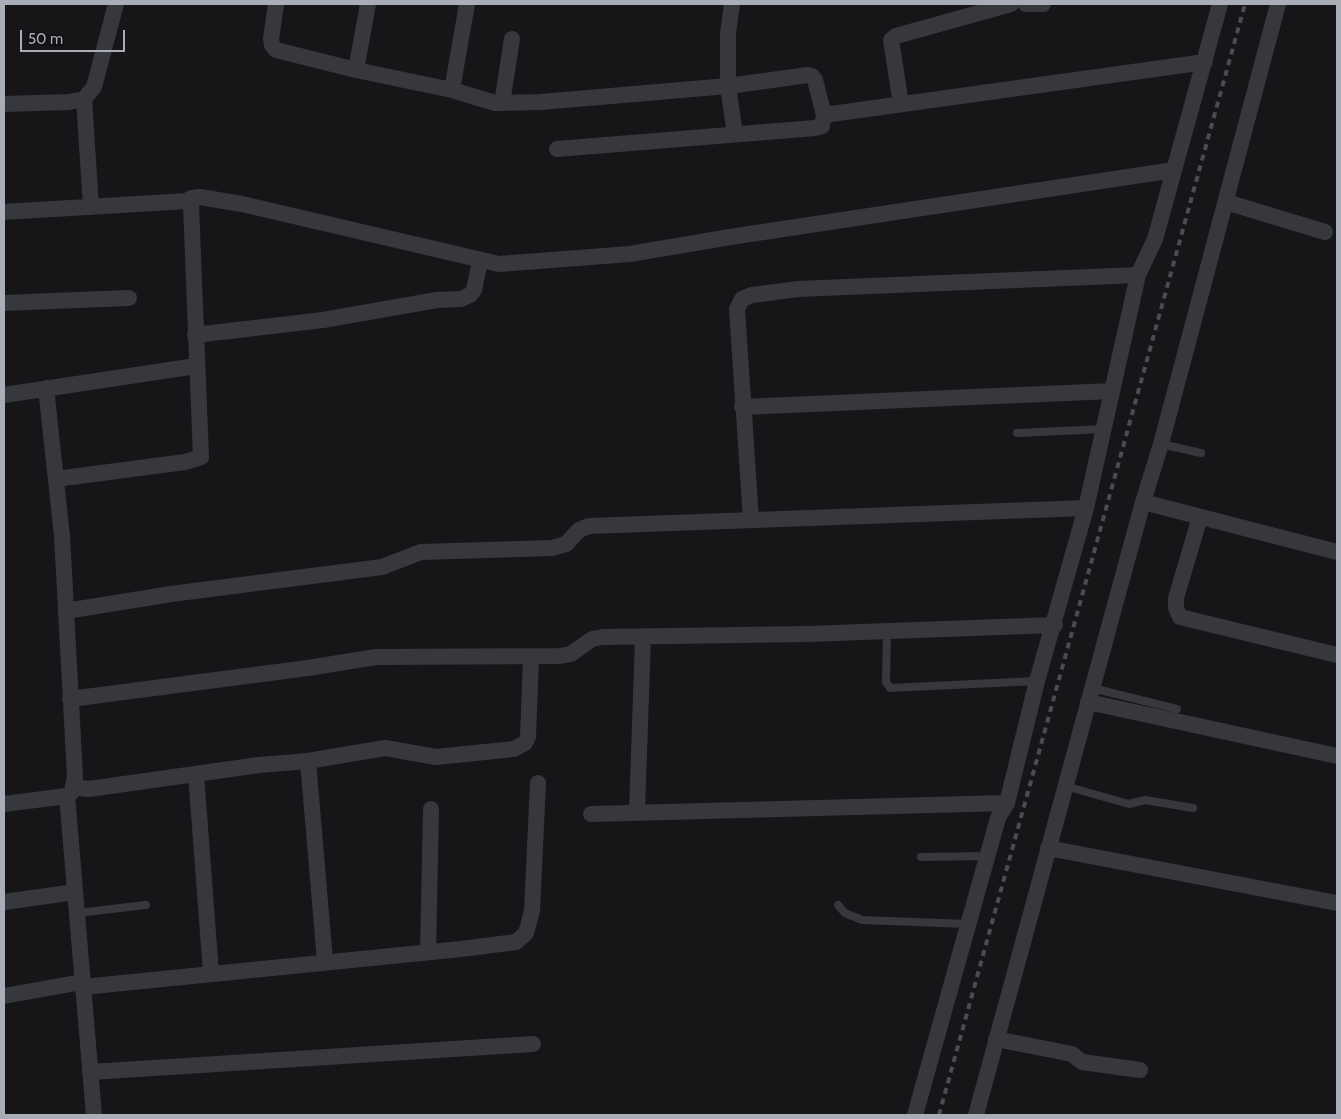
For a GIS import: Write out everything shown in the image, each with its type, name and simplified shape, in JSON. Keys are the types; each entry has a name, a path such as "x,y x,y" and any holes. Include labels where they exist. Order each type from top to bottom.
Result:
{"street":[{"path":"4,104 69,102 84,99 94,87 116,4"},
{"path":"276,4 271,39 272,45 276,50 502,103 728,86 812,76 824,115 822,126 815,128 557,149"},
{"path":"356,70 368,4"},
{"path":"452,90 467,4"},
{"path":"732,4 728,33 728,86 735,134"},
{"path":"901,104 891,40 896,36 1011,4"},
{"path":"1026,4 1043,4"},
{"path":"915,1115 998,818 1006,803 1037,681 1055,625 1086,508 1138,275 1155,239 1220,4"},
{"path":"976,1115 1143,502 1161,444 1278,4"},
{"path":"502,103 512,39"},
{"path":"824,115 1205,62"},
{"path":"84,99 90,207"},
{"path":"4,212 188,201 191,198 200,197 242,204 480,261 507,264 630,254 730,237 1174,170"},
{"path":"56,479 199,458 201,455 191,210 188,201"},
{"path":"1226,202 1325,232"},
{"path":"195,335 323,320 437,300 460,299 470,296 474,290 480,261"},
{"path":"751,520 737,309 740,302 746,297 798,289 1138,275"},
{"path":"4,303 129,298"},
{"path":"4,395 196,366"},
{"path":"46,388 62,536 75,776 70,791 75,892 94,1115"},
{"path":"742,407 1112,391"},
{"path":"1143,502 1337,552"},
{"path":"66,611 171,594 382,567 422,552 552,548 566,544 579,530 589,526 1086,508"},
{"path":"1200,517 1176,598 1176,611 1180,617 1337,655"},
{"path":"70,699 308,668 376,657 485,655 531,658 571,654 592,639 602,637 887,631 1055,625"},
{"path":"637,812 643,637"},
{"path":"4,804 70,791 259,765 308,762 386,748 436,757 458,756 520,746 528,737 531,658"},
{"path":"1090,695 1337,756"},
{"path":"308,762 325,961"},
{"path":"196,774 211,973"},
{"path":"4,996 83,984 516,942 526,933 532,911 538,783"},
{"path":"591,814 1006,803"},
{"path":"428,952 431,810"},
{"path":"1048,848 1337,903"},
{"path":"4,902 75,892"},
{"path":"996,1039 1072,1054 1082,1062 1140,1070"},
{"path":"90,1072 533,1044"}],"lane":[{"path":"1017,433 1104,429"},
{"path":"1161,444 1202,453"},
{"path":"887,631 886,682 890,688 1037,681"},
{"path":"1090,695 1177,709"},
{"path":"1065,786 1129,804 1145,800 1193,808"},
{"path":"921,857 988,856"},
{"path":"77,913 146,905"},
{"path":"838,905 846,913 862,920 968,924"}],"railway":[{"path":"939,1115 1245,4"}]}
